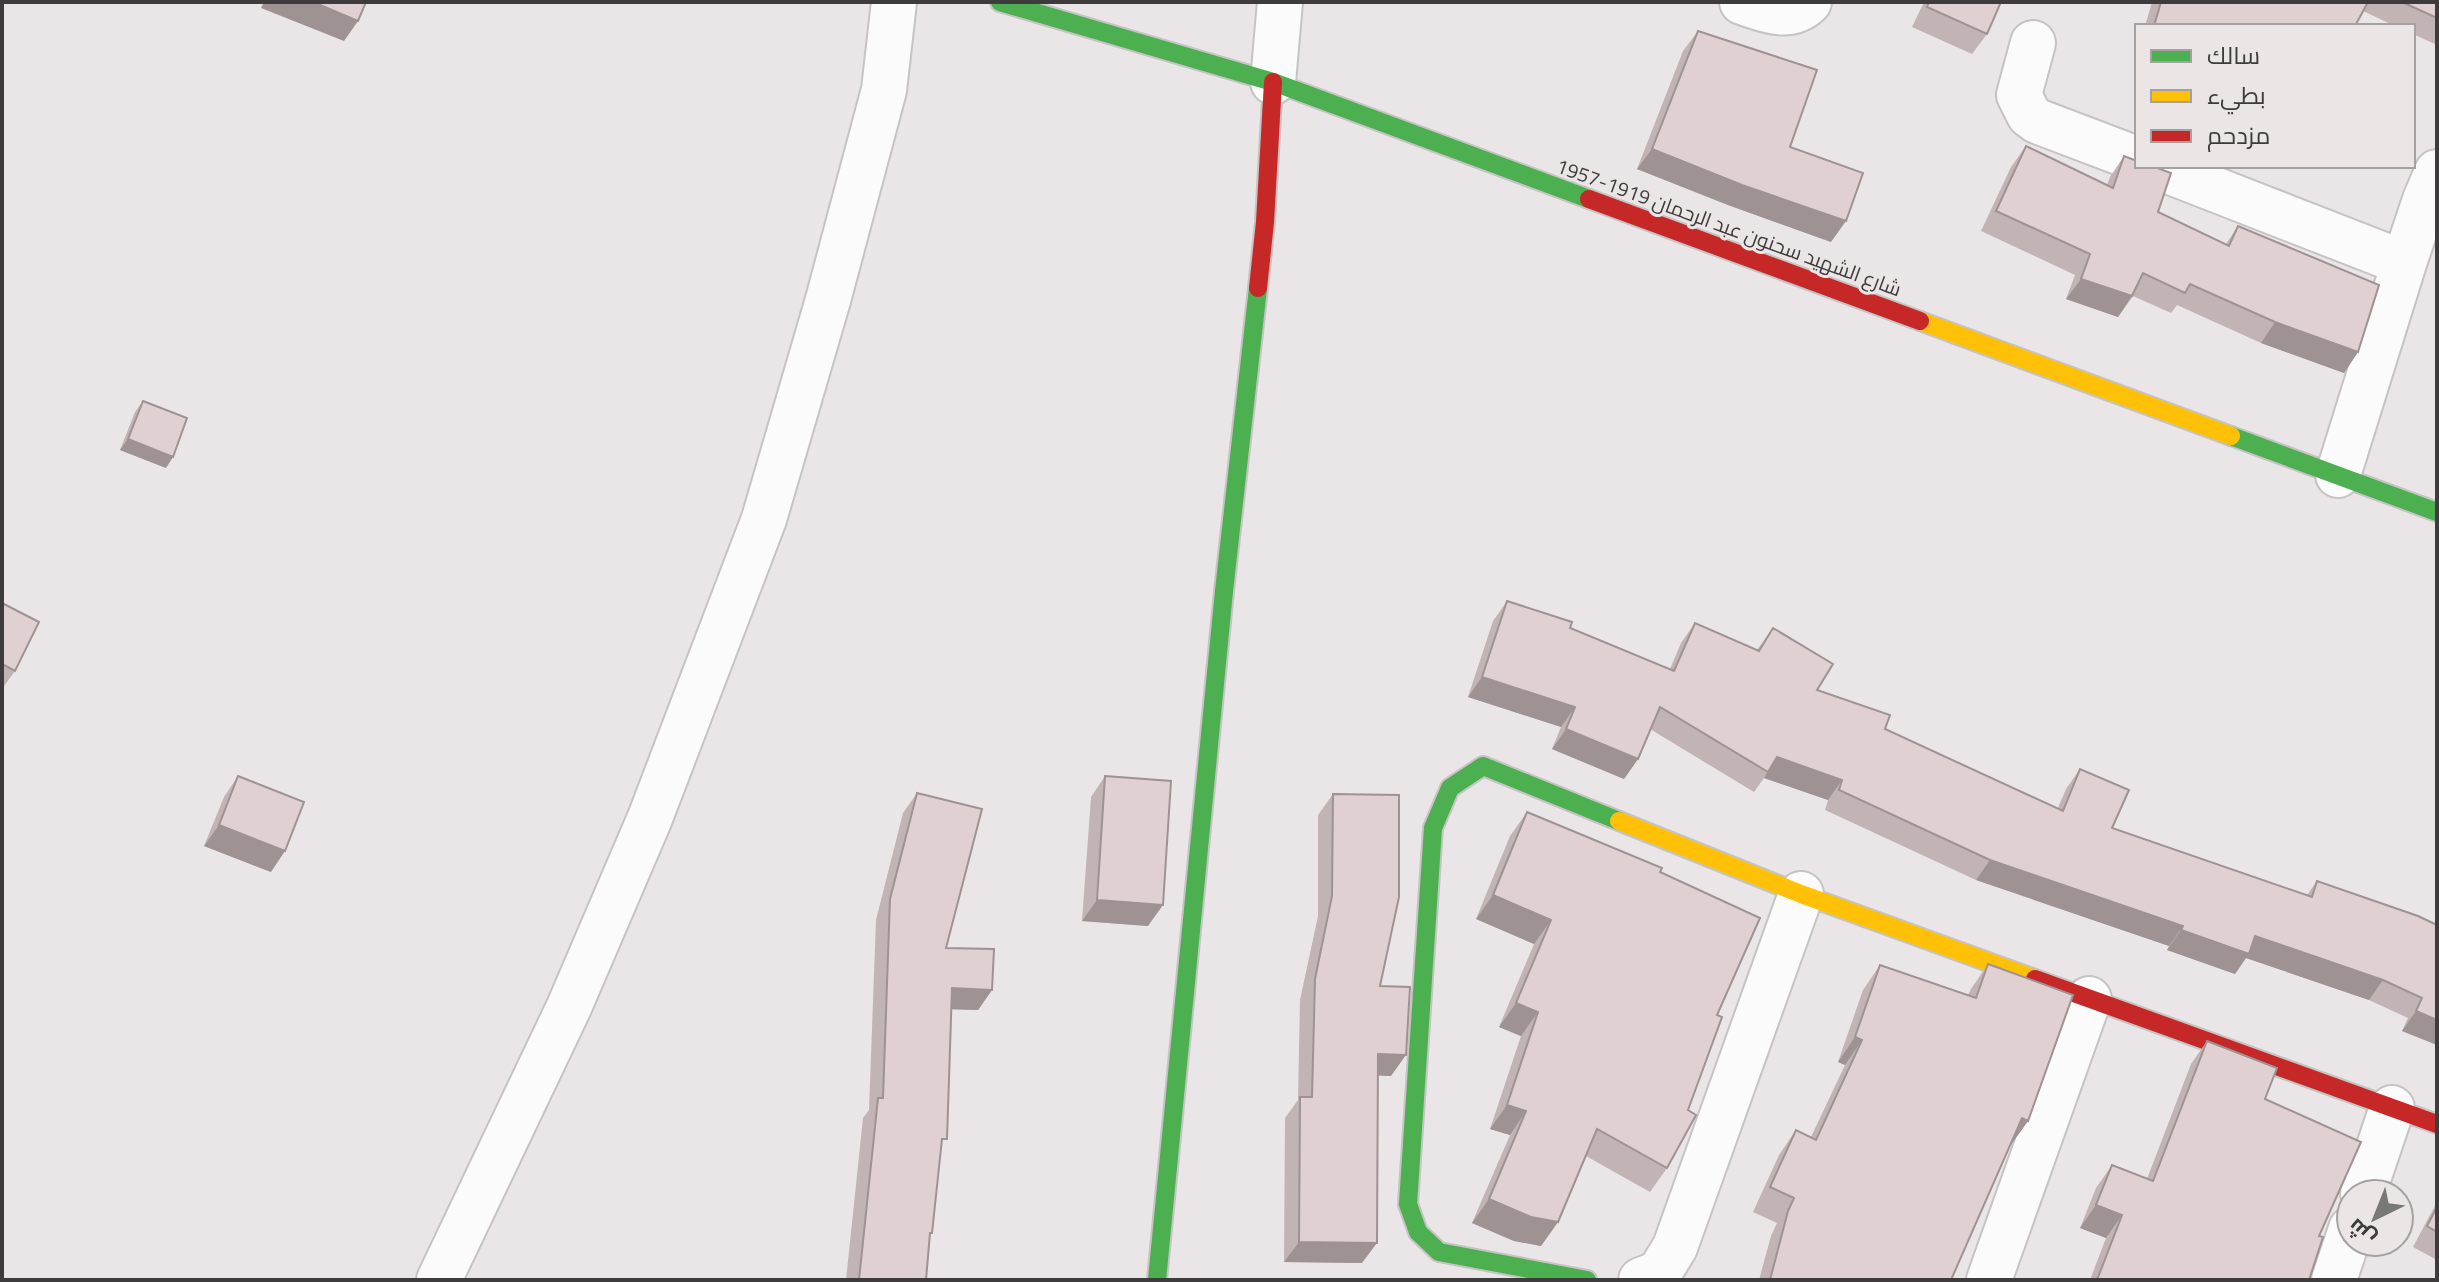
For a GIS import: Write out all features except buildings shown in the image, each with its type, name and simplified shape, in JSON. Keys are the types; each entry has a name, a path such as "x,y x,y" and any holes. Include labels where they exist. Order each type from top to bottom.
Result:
{"street":[{"path":"439,1280 569,1007 644,833 764,519 828,300 884,90 894,2"},
{"name":"شارع الشهيد سحنون عبد الرحمان 1919-1957","path":"1000,2 1273,82 2437,512"},
{"path":"1157,1280 1223,606 1265,222 1280,2"},
{"path":"1742,2 1778,14 1801,9 1809,2"},
{"path":"2033,43 2019,95 2029,115 2037,121 2135,158"},
{"path":"2160,168 2404,263"},
{"path":"2338,475 2404,263 2437,172"},
{"path":"1587,1280 1439,1252 1418,1232 1408,1204 1433,828 1450,788 1483,766 1801,894 2437,1124"},
{"path":"1641,1280 1659,1273 1675,1247 1801,894"},
{"path":"1989,1280 2089,999"},
{"path":"2368,1178 2392,1108"},
{"path":"2334,1280 2341,1258"}],"traffic: fast":[{"path":"1000,2 1273,82 1589,199"},
{"path":"1157,1280 1224,591 1258,288"},
{"path":"2231,436 2437,512"},
{"path":"1587,1280 1439,1252 1418,1232 1408,1204 1433,828 1450,788 1483,766 1619,821"}],"traffic: slow":[{"path":"1920,321 2231,436"},
{"path":"1619,821 1801,894 2035,979"}],"traffic: jam":[{"path":"1258,288 1273,82"},
{"path":"1589,199 1920,321"},
{"path":"2035,979 2437,1124"}]}
